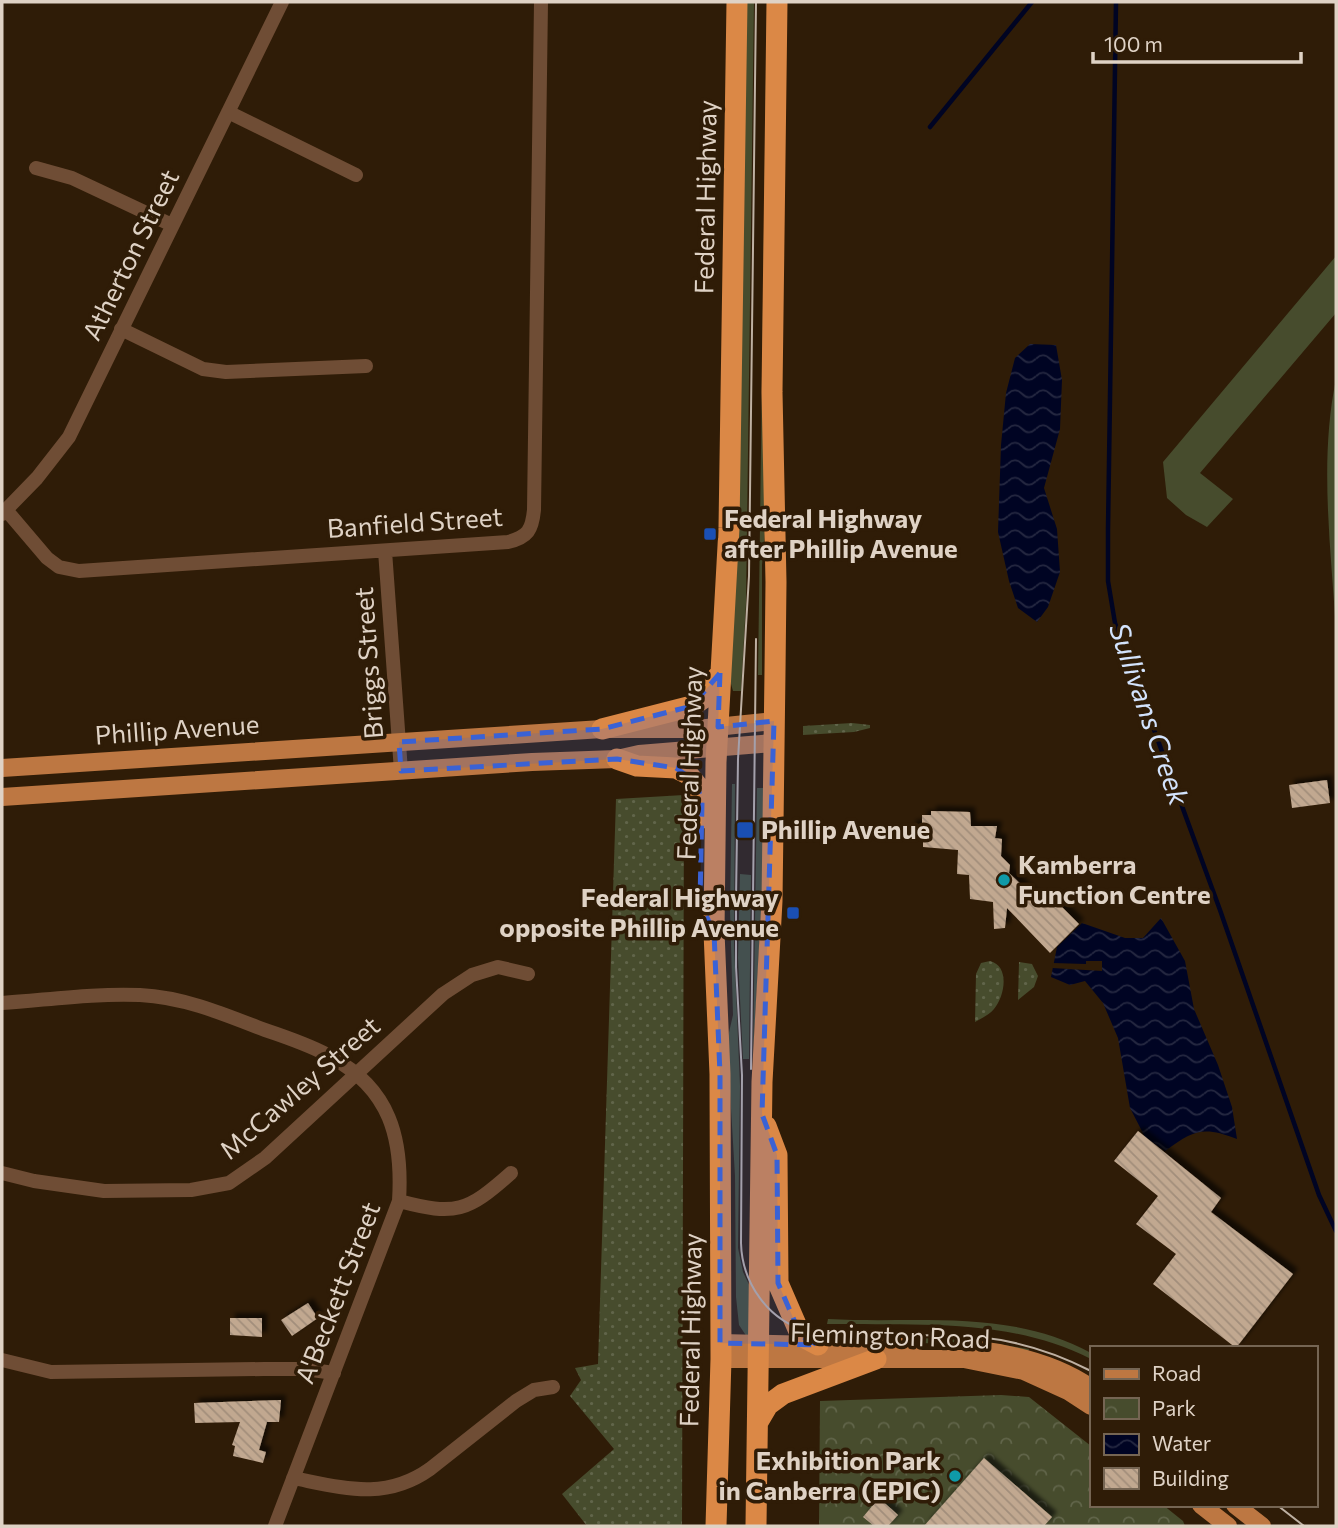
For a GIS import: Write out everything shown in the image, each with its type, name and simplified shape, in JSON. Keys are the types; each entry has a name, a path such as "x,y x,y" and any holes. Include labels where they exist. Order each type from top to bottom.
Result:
{"highway":[{"name":"Federal Highway","path":"716,1526 720,1351 720,1074 714,933 717,737 729,528 737,2"},
{"path":"756,1526 762,1114 772,901 776,582 772,392 777,2"},
{"path":"602,729 692,706 708,694 720,673"},
{"path":"617,759 637,766 676,768 696,782 702,802 700,902 705,920 714,933"},
{"path":"762,1114 777,1155 778,1283 800,1336 818,1345"},
{"path":"758,1422 768,1405 783,1394 876,1359"}],"main road":[{"name":"Phillip Avenue","path":"2,797 617,759 717,737 774,720"},
{"name":"Phillip Avenue","path":"2,768 602,729 697,729 717,737 773,743"},
{"name":"Flemington Road","path":"760,1351 818,1345 969,1348 1010,1354 1073,1375 1090,1387"},
{"name":"Flemington Road","path":"720,1351 876,1359 964,1359 1024,1371 1068,1391 1090,1405"},
{"path":"1203,1507 1228,1526"},
{"path":"1238,1507 1262,1526"}],"street":[{"name":"Atherton Street","path":"4,513 37,478 69,437 282,2"},
{"name":"Banfield Street","path":"4,513 47,558 59,567 79,571 385,551 521,539 532,527 541,2"},
{"path":"228,112 356,175"},
{"path":"36,168 72,178 172,225"},
{"path":"121,330 203,369 226,372 366,366"},
{"name":"Briggs Street","path":"385,551 401,771"},
{"name":"McCawley Street","path":"2,1173 34,1181 104,1191 191,1190 229,1183 265,1158 443,994 472,975 498,967 528,974"},
{"name":"A'Beckett Street","path":"2,1003 140,995 204,1006 331,1056 369,1087 390,1116 398,1145 401,1174 399,1201 275,1526"},
{"path":"399,1201 436,1210 462,1207 485,1196 510,1173"},
{"path":"2,1360 51,1372 305,1369 334,1373"},
{"path":"293,1478 364,1490 399,1486 430,1469 516,1401 534,1390 553,1387"}],"highlighted area":[{"path":"720,673 718,727 774,721 762,1114 777,1155 778,1283 801,1336 818,1345 720,1343 720,1074 714,932 700,903 702,802 696,782 676,768 617,759 401,771 399,742 602,729 692,706"}],"green space":[{"path":"747,2 754,2 746,603 741,691 733,691 729,677"},
{"path":"767,2 767,512 762,565 762,675 758,675"},
{"path":"1336,256 1336,313 1200,473 1233,499 1207,527 1186,515 1167,498 1163,462"},
{"path":"1336,379 1336,631 1327,473"},
{"path":"852,723 870,725 870,728 854,732 803,735 803,726"},
{"path":"732,784 735,784 734,944 740,1086 738,1248 743,1272 753,1293 752,1336 747,1337 739,1325 736,1297 735,1176 727,1041 733,1015 730,910"},
{"path":"757,788 763,788 767,811 753,1056"},
{"path":"684,795 682,1526 587,1526 562,1494 614,1449 570,1396 581,1380 575,1368 598,1364 616,799"},
{"path":"740,874 751,875 749,1059 743,1059 738,958"},
{"path":"990,961 1001,969 1003,989 994,1009 975,1022 976,974 981,963"},
{"path":"1019,962 1032,964 1038,976 1034,987 1018,1000"},
{"path":"828,1319 995,1324 1028,1329 1060,1339 1090,1353 1090,1359 1027,1336 995,1330 962,1326 827,1324"},
{"path":"841,1337 967,1339 1029,1349 1028,1352 981,1344 841,1342"},
{"name":"Exhibition Park in Canberra (EPIC)","path":"1001,1395 1029,1397 1090,1445 1090,1507 1166,1507 1183,1521 1185,1526 819,1526 820,1401"}],"water":[{"path":"1030,344 1056,345 1062,380 1060,429 1044,488 1057,529 1060,572 1048,607 1037,622 1018,608 998,532 1006,393 1015,358"},
{"path":"1161,918 1185,961 1194,1009 1218,1065 1232,1107 1237,1139 1215,1132 1199,1132 1165,1151 1145,1137 1130,1108 1118,1038 1103,1003 1085,981 1070,985 1051,977 1057,947 1082,923 1125,938 1143,938"}],"pier":[{"path":"1086,961 1102,961 1102,971 1052,968 1053,963 1086,964"}],"building":[{"path":"1327,780 1330,803 1292,808 1289,785"},
{"name":"Kamberra Function Centre","path":"931,811 970,812 971,826 997,826 995,838 1002,839 1001,856 1010,865 1009,873 1042,904 1051,896 1079,924 1050,953 1007,908 1005,928 994,929 993,902 970,899 969,875 957,874 958,850 923,847 923,840 912,837 911,825 922,824 922,815 931,815"},
{"path":"1138,1131 1221,1198 1211,1212 1293,1274 1238,1346 1233,1346 1153,1284 1176,1254 1136,1224 1158,1196 1114,1161"},
{"path":"308,1303 318,1318 292,1336 281,1320"},
{"path":"230,1318 262,1318 262,1337 230,1335"},
{"path":"281,1400 279,1422 267,1422 259,1450 266,1452 263,1463 233,1456 235,1446 232,1445 240,1422 195,1423 194,1403"},
{"path":"984,1458 1052,1517 1044,1526 924,1526"},
{"path":"879,1498 898,1515 888,1526 874,1526 863,1517"}],"waterway":[{"path":"930,127 1032,2"},
{"name":"Sullivans Creek","path":"1116,2 1108,530 1108,581 1115,623 1220,910 1319,1195 1336,1231"}],"tram line":[{"path":"756,2 749,576 738,759 736,900 736,967 742,1075 741,1243 746,1272 752,1286 769,1309 793,1326 807,1331 836,1335 936,1335 994,1339 1036,1349 1090,1371"},
{"path":"751,1069 756,639"},
{"path":"1280,1507 1304,1526"}],"place":[{"name":"Federal Highway after Phillip Avenue","path":"710,534"},
{"name":"Phillip Avenue","path":"745,830"},
{"name":"Kamberra Function Centre","path":"1004,880"},
{"name":"Federal Highway opposite Phillip Avenue","path":"793,913"},
{"name":"Exhibition Park in Canberra (EPIC)","path":"955,1476"}]}
